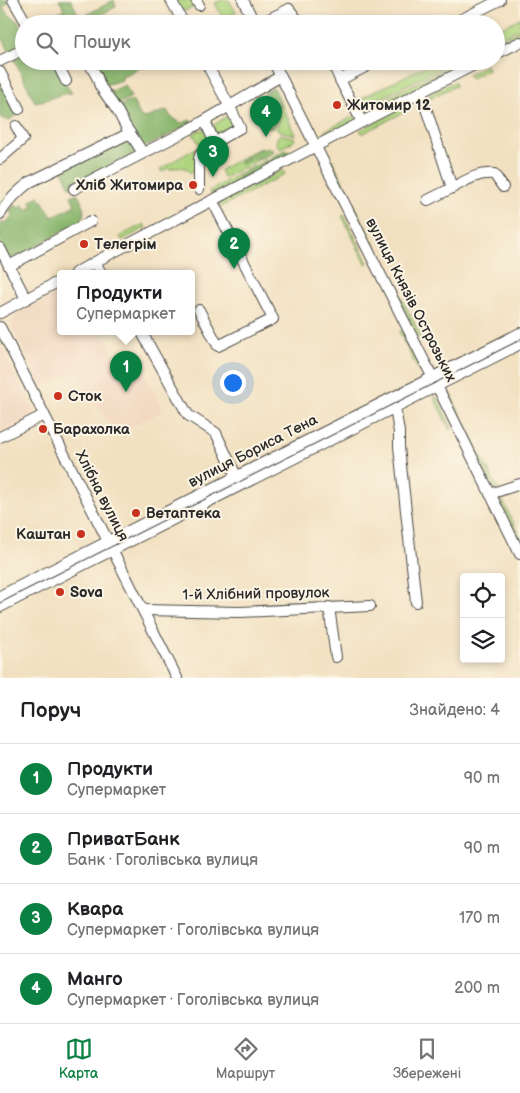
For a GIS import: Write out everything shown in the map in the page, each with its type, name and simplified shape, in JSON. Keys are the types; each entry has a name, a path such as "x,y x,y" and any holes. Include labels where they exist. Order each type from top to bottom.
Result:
{"street":[{"path":"12,0 21,15"},
{"path":"171,0 179,15"},
{"path":"243,0 250,15"},
{"path":"470,15 500,0"},
{"path":"272,15 287,4 294,15"},
{"path":"505,50 520,42"},
{"path":"0,61 15,54"},
{"path":"60,70 66,81"},
{"path":"93,70 100,86 143,153"},
{"path":"199,189 198,159 200,155 218,141 240,128 209,70"},
{"name":"вулиця Князів Острозьких","path":"278,70 520,554"},
{"path":"336,70 362,122"},
{"path":"340,80 359,70"},
{"path":"80,270 465,70"},
{"path":"0,72 19,110"},
{"path":"74,189 205,121 281,76"},
{"path":"421,93 452,188"},
{"path":"205,121 213,139 218,141"},
{"path":"0,159 23,139 16,126"},
{"path":"0,214 20,190 30,182 130,133"},
{"path":"428,200 478,174 494,174 503,187"},
{"path":"199,310 218,346 273,319 212,200"},
{"path":"9,266 91,221"},
{"path":"0,248 26,299"},
{"path":"95,262 99,270"},
{"path":"0,313 57,282"},
{"name":"Хлібна вулиця","path":"0,327 177,678"},
{"name":"вулиця Бориса Тена","path":"239,481 395,408 435,382 520,333"},
{"path":"143,335 188,415 216,433 239,481"},
{"name":"вулиця Бориса Тена","path":"0,606 111,546 435,382 520,344"},
{"path":"395,408 400,432 399,447 416,602"},
{"path":"0,437 44,415"},
{"path":"490,494 520,484"},
{"name":"вулиця Бориса Тена","path":"0,596 111,546"},
{"name":"1-й Хлібний провулок","path":"143,610 240,612 370,606"},
{"path":"329,607 336,657"}],"shaded area":[{"path":"57,293 57,335 104,335 122,372 141,364 163,411 118,433 101,414 78,371 42,387 11,325 16,314"},
{"path":"0,346 34,412 32,416 0,433"}],"green space":[{"path":"0,0 9,0 3,7 15,20 15,51 10,53 0,32"},
{"path":"59,0 71,0 78,15 52,15 64,9"},
{"path":"114,0 116,7 100,15 86,15"},
{"path":"174,0 194,0 197,6 185,11 179,8"},
{"path":"229,0 236,12 230,15 221,15 215,3"},
{"path":"520,18 520,28 505,36 505,26"},
{"path":"520,30 520,36 505,44 505,38"},
{"path":"19,70 58,70 72,93 35,102"},
{"path":"96,70 137,70 122,77 122,80 105,85 102,83"},
{"path":"417,70 436,70 360,109 356,101"},
{"path":"442,70 452,70 363,116 362,111"},
{"path":"477,70 486,70 470,79 468,75"},
{"path":"0,77 20,113 8,121 0,117"},
{"path":"454,82 456,86 430,98 429,95"},
{"path":"125,85 131,97 118,104 110,92"},
{"path":"274,88 280,100 275,126 272,129 271,127 269,128 255,101"},
{"path":"132,100 141,117 146,118 167,110 170,116 181,123 191,120 193,122 148,146 143,146 128,125 120,106"},
{"path":"281,103 295,135 277,129"},
{"path":"408,105 410,109 362,134 360,130"},
{"path":"228,115 236,126 216,137 213,126"},
{"path":"356,115 358,119 327,135 325,131"},
{"path":"199,130 206,130 210,141 201,147 193,134"},
{"path":"280,134 295,138 294,141 281,148 276,142"},
{"path":"125,139 129,139 135,147 134,154 70,187 62,170"},
{"path":"198,147 194,172 178,167 168,168 162,172 160,169"},
{"path":"268,148 274,152 224,178 220,170 258,149"},
{"path":"268,148 274,152 261,159 255,158 242,164 240,163 240,161 258,149"},
{"path":"286,150 292,152 240,180 237,175"},
{"path":"332,159 350,196 348,197 330,161"},
{"path":"283,170 285,174 219,208 217,204"},
{"path":"237,175 240,180 211,195 209,191"},
{"path":"77,193 84,210 81,221 17,257 8,257 0,242 0,225 12,217 10,209 16,205 18,208 23,205 26,210 33,206 30,201 39,196 52,217 75,205 71,196"},
{"path":"353,202 371,238 369,239 351,204"},
{"path":"344,215 368,263 366,264 342,216"},
{"path":"144,224 146,228 122,240 120,236"},
{"path":"373,241 387,269 384,270 370,243"},
{"path":"393,281 421,336 418,337 391,283"},
{"path":"402,330 422,370 419,372 399,332"},
{"path":"450,393 498,489 495,491 447,395"},
{"path":"437,397 452,429 450,430 434,398"},
{"path":"499,493 520,536 520,542 496,494"}],"tram line":[{"path":"0,603 520,340"}],"place":[{"name":"Житомир 12","path":"337,105"},
{"name":"Манго","path":"266,137"},
{"name":"Квара","path":"213,177"},
{"name":"Хліб Житомира","path":"193,185"},
{"name":"Телегрім","path":"84,244"},
{"name":"ПриватБанк","path":"234,269"},
{"name":"Продукти","path":"126,392"},
{"name":"Сток","path":"58,396"},
{"name":"Барахолка","path":"43,429"},
{"name":"Ветаптека","path":"136,513"},
{"name":"Каштан","path":"81,534"},
{"name":"Sova","path":"60,592"}]}
